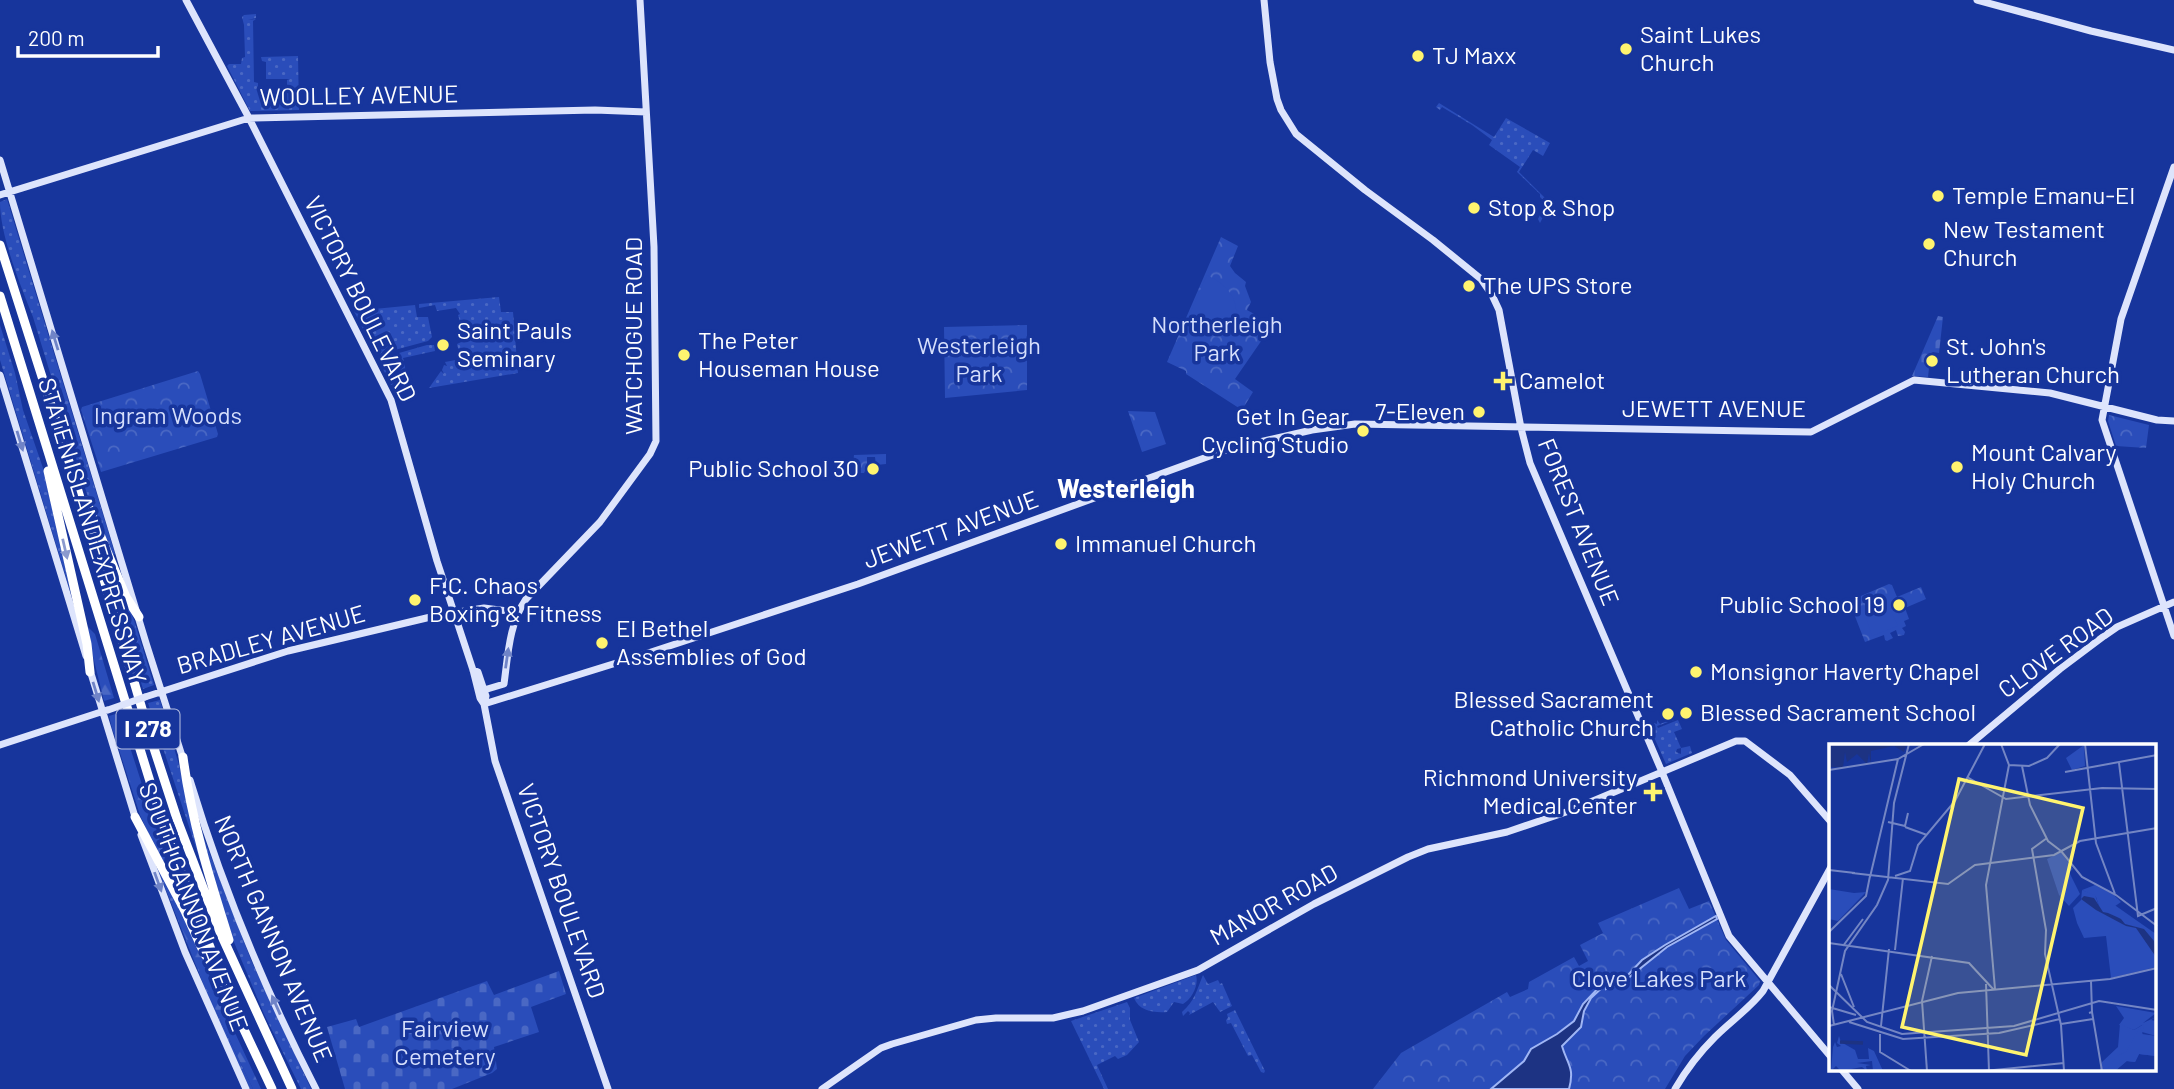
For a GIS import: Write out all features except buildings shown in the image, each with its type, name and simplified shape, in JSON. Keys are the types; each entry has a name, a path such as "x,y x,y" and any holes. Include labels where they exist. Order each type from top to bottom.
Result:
{"highway":[{"name":"STATEN ISLAND EXPRESSWAY","path":"0,245 73,474 163,777 208,901 292,1089"},
{"name":"STATEN ISLAND EXPRESSWAY","path":"0,296 160,814 219,973 272,1089"},
{"path":"42,434 50,483 87,644 90,672"},
{"path":"73,474 126,597 139,617"},
{"path":"183,757 212,888 241,978"},
{"path":"135,817 204,953 219,973"}],"street":[{"name":"VICTORY BOULEVARD","path":"186,0 249,118 391,400 453,614 484,704 495,761 608,1089"},
{"name":"WATCHOGUE ROAD","path":"484,690 504,684 509,643 517,612 534,590 600,522 650,454 656,441 655,288 640,0"},
{"name":"FOREST AVENUE","path":"1264,0 1270,62 1277,99 1296,134 1360,187 1481,279 1490,291 1499,310 1530,463 1729,936 1829,1055"},
{"path":"1977,0 2174,50"},
{"name":"WOOLLEY AVENUE","path":"0,195 249,118 594,110 646,112"},
{"name":"NORTH GANNON AVENUE","path":"0,160 139,617 223,881 266,983 316,1089"},
{"path":"2174,167 2121,319 2103,423 2174,636"},
{"name":"SOUTH GANNON AVENUE","path":"0,376 90,672 105,711 135,817 185,952 246,1089"},
{"name":"JEWETT AVENUE","path":"484,704 858,584 1236,446 1348,424 1811,432 1914,380 2050,393 2157,420 2174,421"},
{"name":"CLOVE ROAD","path":"1970,744 2060,669 2108,633 2174,602"},
{"name":"BRADLEY AVENUE","path":"0,746 304,646 486,608 517,612"},
{"name":"VICTORY BOULEVARD","path":"473,670 478,672 486,696 484,704"},
{"name":"MANOR ROAD","path":"822,1089 881,1048 892,1044 976,1020 1053,1018 1083,1012 1198,970 1314,904 1408,857 1429,849 1507,832 1569,811 1736,740 1745,741 1790,775 1829,820"},
{"path":"1675,1089 1686,1071 1714,1038 1756,1000 1768,983 1829,871"},
{"path":"1844,1072 1858,1089"}],"green space":[{"path":"256,14 256,18 248,20 256,19 253,21 254,82 258,83 258,90 264,90 262,101 278,101 278,92 287,89 287,80 290,79 266,79 266,62 262,61 261,57 298,56 299,110 250,111 227,66 241,64 242,58 245,57 242,17"},
{"path":"1439,103 1494,137 1506,118 1550,143 1543,156 1533,150 1519,172 1550,203 1540,223 1538,219 1546,203 1517,172 1520,167 1489,145 1492,140 1472,125 1442,107 1440,110 1436,107"},
{"path":"7,199 115,554 112,555 91,507 33,317 7,245 0,202"},
{"name":"Northerleigh Park","path":"1221,237 1238,246 1230,266 1246,282 1251,302 1247,310 1256,315 1254,319 1262,325 1266,334 1235,379 1253,392 1242,410 1186,374 1186,371 1167,362"},
{"path":"1207,275 1224,286 1234,300 1236,316 1232,336 1193,323 1189,315"},
{"path":"499,297 501,312 513,312 518,373 429,388 441,371 444,374 442,370 444,365 447,366 445,362 461,359 457,344 470,338 465,324 461,325 460,314 456,308 437,311 435,305 419,308 419,304"},
{"path":"415,305 417,317 428,317 432,337 428,341 376,355 354,311"},
{"path":"1938,316 1943,317 1939,353 1928,355 1928,377 1912,376"},
{"path":"0,325 23,410 43,468 72,597 0,360"},
{"name":"Westerleigh Park","path":"1027,325 1027,390 945,398 944,327"},
{"path":"434,345 435,351 403,358 408,381 391,385 378,359"},
{"name":"Ingram Woods","path":"198,371 217,437 101,472 82,407"},
{"path":"1128,411 1155,412 1166,444 1142,452"},
{"path":"2109,415 2149,425 2146,448 2116,446 2108,421"},
{"path":"886,454 886,464 876,465 875,457 867,457 867,473 852,473 854,455"},
{"path":"106,556 134,620 154,685 143,689 105,564"},
{"path":"1889,584 1897,597 1921,587 1926,599 1905,608 1909,619 1904,621 1904,635 1898,636 1896,630 1890,633 1893,638 1887,641 1884,635 1865,642 1849,601"},
{"path":"1888,606 1898,626 1872,636 1866,618 1888,609"},
{"path":"85,624 95,634 114,698 104,701"},
{"path":"160,700 179,765 203,869 148,703"},
{"path":"119,713 165,856 164,861 161,861 140,815 112,728 109,716"},
{"path":"1674,718 1657,726 1658,728 1678,720 1682,729 1674,732 1681,748 1690,746 1692,753 1666,764 1649,726 1657,724 1657,720 1660,724"},
{"path":"198,823 251,960 311,1089 301,1089 264,1014 221,911"},
{"path":"156,865 183,913 212,1002 253,1089 250,1089 214,1011"},
{"name":"Clove Lakes Park","path":"1679,888 1689,909 1709,901 1726,940 1760,981 1759,985 1685,1056 1665,1089 1373,1089 1401,1053 1507,992 1510,997 1528,989 1529,982 1574,957 1579,966 1588,961 1580,945 1603,933 1598,923"},
{"path":"175,912 183,913 186,919 261,1089 252,1087 212,1002"},
{"name":"Fairview Cemetery","path":"559,971 566,994 531,1007 539,1032 494,1047 497,1069 492,1073 452,1089 345,1089 327,1027 356,1019 359,1027 487,981 494,995"},
{"path":"1196,975 1196,987 1189,999 1183,1004 1174,1002 1167,1012 1148,1010 1139,1006 1134,998"},
{"path":"1203,975 1208,984 1218,980 1222,983 1232,1006 1220,1012 1213,1002 1189,1015 1188,1011 1183,1016 1182,1012 1193,999"},
{"path":"1127,1002 1130,1020 1139,1042 1127,1055 1118,1059 1115,1056 1097,1065 1108,1089 1104,1089 1071,1021"},
{"path":"1235,1010 1264,1073 1252,1055 1248,1056 1231,1023 1227,1024 1227,1014"}],"shaded area":[{"path":"1716,916 1717,919 1667,947 1627,979 1611,982 1609,985 1614,986 1606,989 1606,984 1591,998 1584,1011 1581,1027 1562,1046 1571,1070 1569,1089 1491,1089 1524,1061 1531,1049 1574,1021 1583,1004 1605,981 1628,975 1642,960"}],"place":[{"name":"Saint Lukes Church","path":"1626,49"},
{"name":"TJ Maxx","path":"1418,56"},
{"name":"Temple Emanu-El","path":"1938,196"},
{"name":"Stop & Shop","path":"1474,208"},
{"name":"New Testament Church","path":"1929,244"},
{"name":"The UPS Store","path":"1469,286"},
{"name":"Saint Pauls Seminary","path":"443,345"},
{"name":"The Peter Houseman House","path":"684,355"},
{"name":"St. John's Lutheran Church","path":"1932,361"},
{"name":"Camelot","path":"1503,381"},
{"name":"7-Eleven","path":"1479,412"},
{"name":"Get In Gear Cycling Studio","path":"1363,431"},
{"name":"Mount Calvary Holy Church","path":"1957,467"},
{"name":"Public School 30","path":"873,469"},
{"name":"Immanuel Church","path":"1061,544"},
{"name":"F.C. Chaos Boxing & Fitness","path":"415,600"},
{"name":"Public School 19","path":"1899,605"},
{"name":"El Bethel Assemblies of God","path":"602,643"},
{"name":"Monsignor Haverty Chapel","path":"1696,672"},
{"name":"Blessed Sacrament School","path":"1686,713"},
{"name":"Blessed Sacrament Catholic Church","path":"1668,714"},
{"name":"Richmond University Medical Center","path":"1653,792"}],"district":[{"name":"Westerleigh","path":"1126,489"}]}
